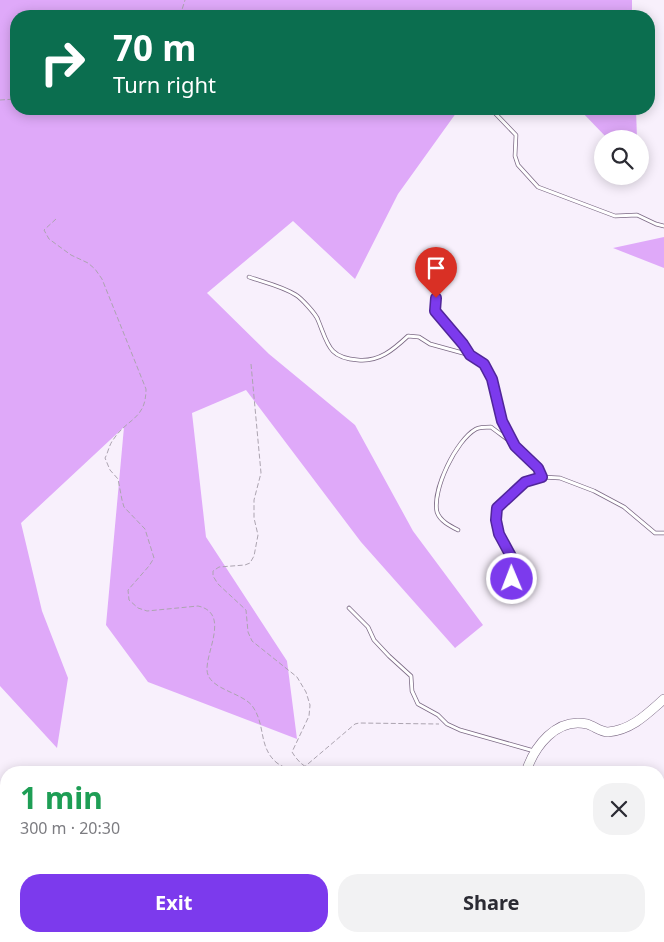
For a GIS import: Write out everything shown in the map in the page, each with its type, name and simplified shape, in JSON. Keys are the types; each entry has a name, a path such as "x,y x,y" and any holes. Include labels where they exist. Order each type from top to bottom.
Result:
{"street":[{"path":"529,766 535,751 551,733 565,726 587,724 609,732 641,720 664,699"}],"lane":[{"path":"497,115 516,135 515,156 518,165 538,187 614,216 637,215 664,226"},
{"path":"438,270 435,311 470,355"},
{"path":"248,277 296,295 318,318 323,337 332,351 342,358 376,359 386,354 408,336 419,337 430,344 470,355 484,364 492,379 502,421 515,446"},
{"path":"458,530 446,523 438,513 438,494 453,454 465,438 476,428 491,427 538,468 542,477"},
{"path":"512,579 518,569 499,534 496,520 497,508 525,482 542,477 560,478 594,491 624,507 655,534 664,533"},
{"path":"349,608 368,627 374,640 411,676 412,691 418,704 438,715 447,724 460,730 535,751"}],"path":[{"path":"56,219 44,230 49,239 72,255 88,263 99,274 146,389 146,402 139,414 112,440 106,458 110,470 118,479 124,507 145,529 154,558 128,590 129,600 138,608 147,611 198,606 206,608 211,614 214,623 214,638 207,671 212,680 224,690 247,700 254,708 269,756 282,766"},
{"path":"251,364 261,473 254,500 254,518 258,535 254,556 250,563 219,567 213,571 212,576 246,610 248,632 252,641 297,677 306,692 310,705 309,716 292,752 304,766"},
{"path":"306,766 355,724 447,724"}],"shaded area":[{"path":"0,0 632,0 632,10 10,10 10,115 455,115 398,194 355,279 293,221 207,293 269,354 355,425 413,531 483,625 455,648 361,542 246,390 192,413 206,537 287,661 297,739 148,682 106,625 124,427 21,523 42,611 68,678 57,748 0,686"},
{"path":"585,115 636,115 637,130 599,130"},
{"path":"664,237 664,268 613,248"}],"route":[{"path":"436,298 435,311 470,355 484,364 492,379 502,421 515,446 538,468 542,477 525,482 497,508 496,520 499,534 518,569 512,579"}]}
